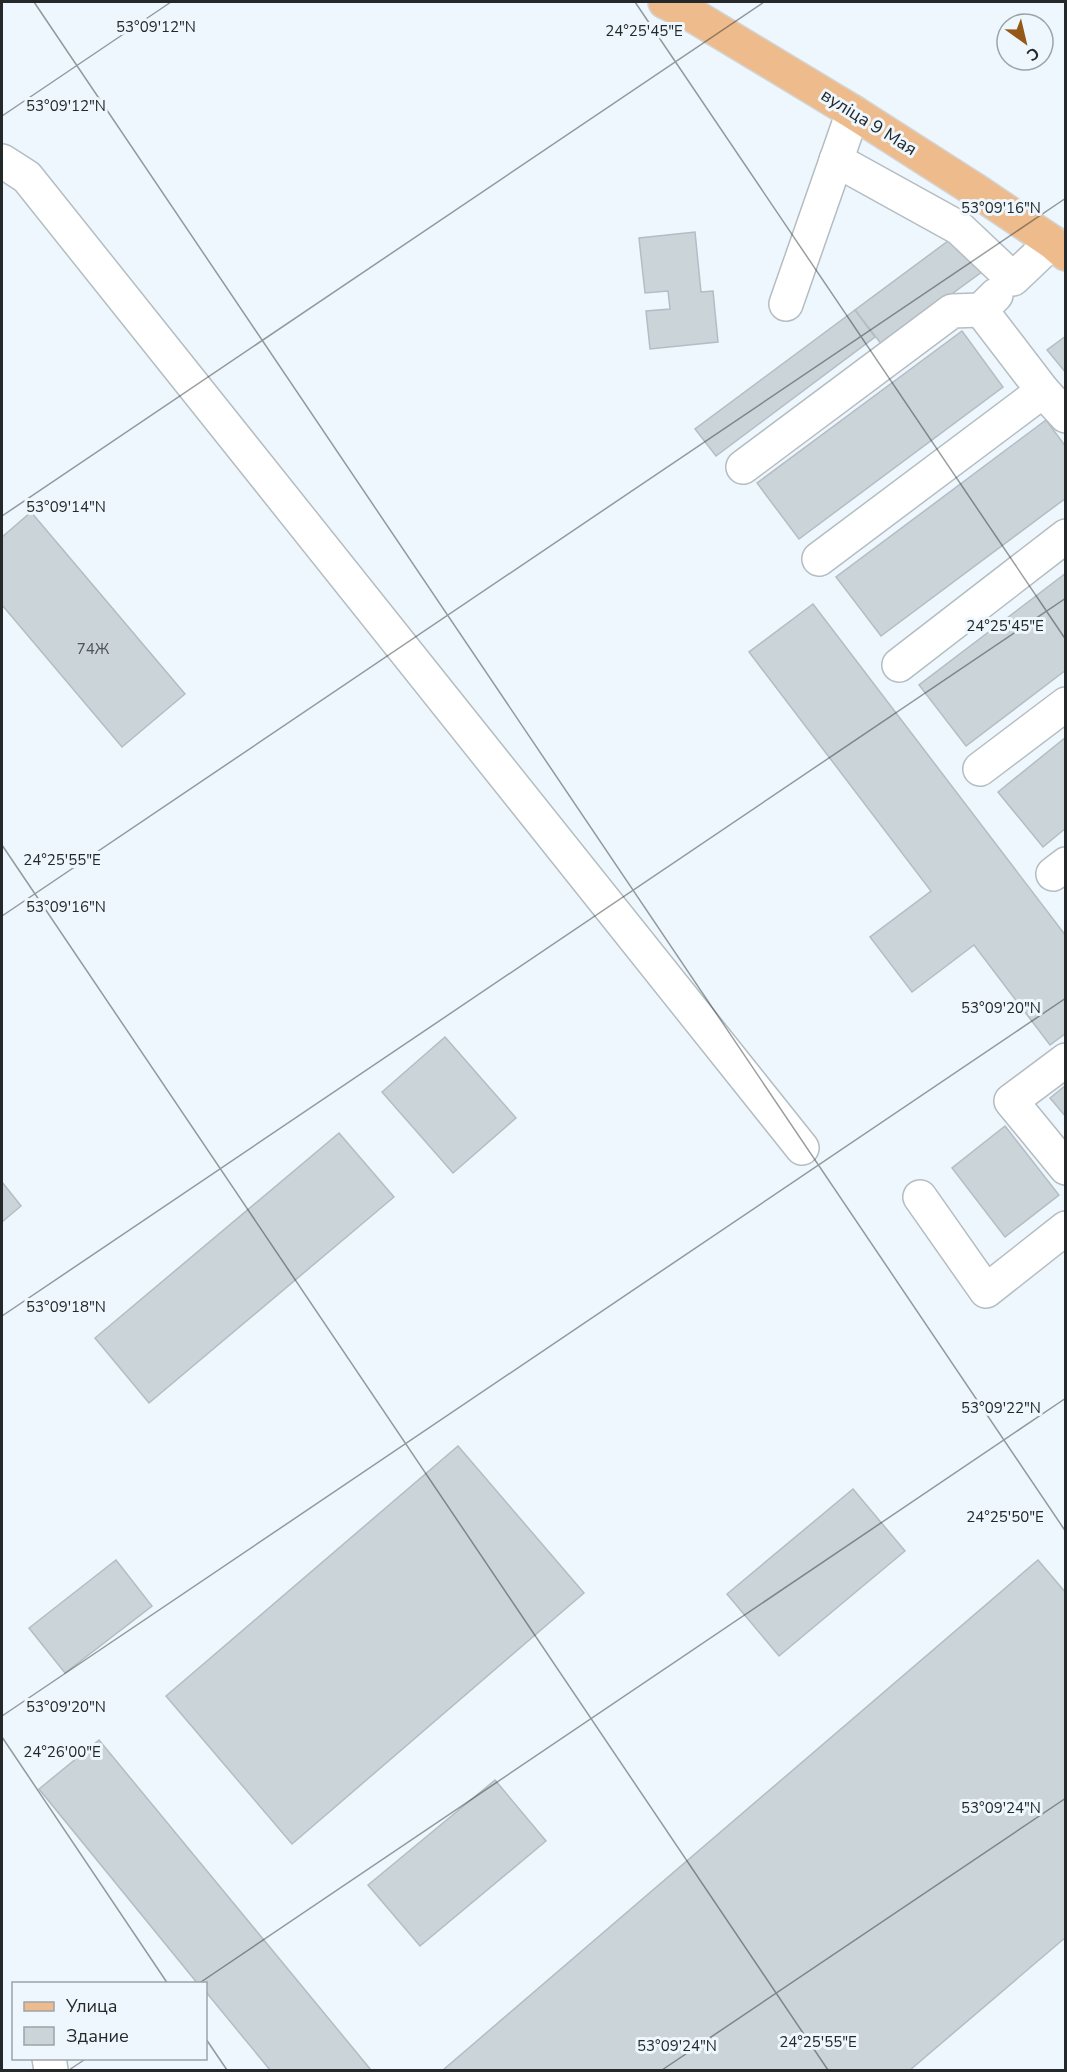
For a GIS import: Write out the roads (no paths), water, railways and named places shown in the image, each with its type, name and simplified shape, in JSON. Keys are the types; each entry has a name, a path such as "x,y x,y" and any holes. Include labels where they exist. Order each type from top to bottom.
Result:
{"main road":[{"name":"вуліца 9 Мая","path":"665,2 694,16 853,112 978,192 1059,248"}],"lane":[{"path":"786,304 853,112"},
{"path":"836,160 959,228 1013,279"},
{"path":"2,161 27,177 802,1148"},
{"path":"743,467 952,311 981,310 1013,279 1059,248"},
{"path":"981,310 1065,416"},
{"path":"819,559 1043,391"},
{"path":"899,665 1065,536"},
{"path":"980,769 1065,704"},
{"path":"1065,1059 1011,1101 1065,1168"},
{"path":"920,1197 986,1291 1065,1228"}]}
